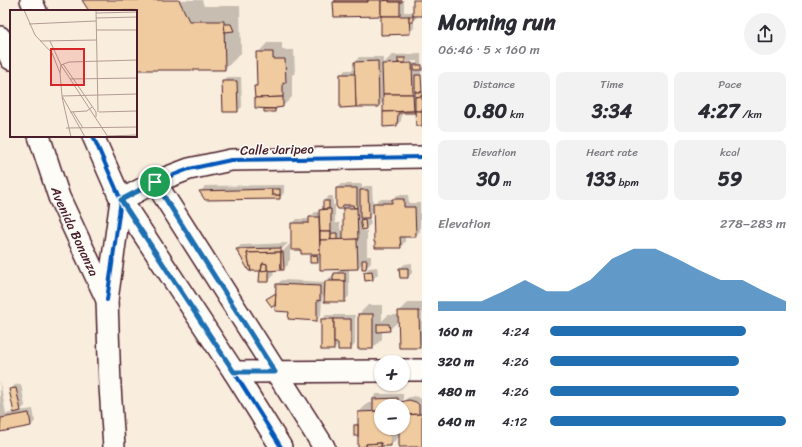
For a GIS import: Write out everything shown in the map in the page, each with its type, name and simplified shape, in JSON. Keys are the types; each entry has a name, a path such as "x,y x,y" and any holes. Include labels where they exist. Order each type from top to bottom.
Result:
{"street":[{"path":"31,0 36,10"},
{"name":"Avenida Bonanza","path":"39,137 59,197 107,300 114,447"},
{"path":"93,137 121,200 234,372 281,447"},
{"name":"Calle Jaripeo","path":"121,200 155,182 189,169 231,160 422,157"},
{"path":"155,182 324,447"},
{"path":"107,300 121,200"},
{"path":"410,370 422,370"},
{"path":"234,372 374,371"}],"building":[{"path":"82,0 179,0 189,21 224,21 225,70 137,70 137,10 88,10"},
{"path":"335,0 368,0 368,2 335,2"},
{"path":"368,0 381,0 381,16 334,17 333,2 368,2"},
{"path":"389,0 402,0 402,2 389,2"},
{"path":"389,0 389,2 400,2 400,16 381,16 381,1"},
{"path":"413,0 422,0 422,16 413,16"},
{"path":"381,16 409,16 410,34 381,35"},
{"path":"409,16 413,16 413,22 409,22"},
{"path":"224,24 231,24 234,31 225,32"},
{"path":"256,52 273,52 273,59 285,59 286,83 283,83 283,97 255,98 254,86 257,86"},
{"path":"398,58 405,58 405,63 398,63"},
{"path":"378,61 379,107 356,107 354,62"},
{"path":"412,63 413,94 383,94 382,64"},
{"path":"414,65 422,65 422,70 414,70"},
{"path":"340,74 355,74 356,107 340,108"},
{"path":"415,75 421,75 422,92 415,92"},
{"path":"222,81 237,81 238,112 223,112"},
{"path":"415,92 422,92 422,96 415,97"},
{"path":"383,94 413,94 414,111 383,112"},
{"path":"422,96 422,111 415,111 415,97"},
{"path":"283,97 283,107 275,109 255,108 255,98"},
{"path":"264,108 275,109 275,112 264,112"},
{"path":"415,111 415,113 398,113 397,126 383,127 383,112"},
{"path":"415,111 422,111 422,126 416,126"},
{"path":"336,188 357,188 357,208 354,208 353,205 343,205 342,209 338,209 336,206"},
{"path":"272,189 272,195 280,195 280,199 205,200 199,191"},
{"path":"272,189 280,189 280,195 272,195"},
{"path":"360,190 368,190 369,218 360,218"},
{"path":"392,199 404,199 404,207 415,207 416,237 400,237 401,248 375,248 373,203 392,203"},
{"path":"323,201 329,201 329,209 323,209"},
{"path":"343,208 357,208 358,239 343,240"},
{"path":"331,209 331,232 320,232 319,210"},
{"path":"309,217 319,217 320,254 301,254 301,250 291,250 291,223 309,223"},
{"path":"365,219 366,229 362,230 360,220"},
{"path":"320,232 331,232 331,240 320,240"},
{"path":"337,233 337,240 331,240 331,234"},
{"path":"357,239 358,269 320,270 320,240"},
{"path":"281,248 281,252 247,253 251,271 249,271 236,249"},
{"path":"281,252 281,270 267,271 267,264 263,263 261,271 251,271 247,253"},
{"path":"281,252 283,252 284,270 281,270"},
{"path":"317,255 318,263 310,263 310,256"},
{"path":"362,260 367,260 366,269 362,269"},
{"path":"263,263 267,264 267,271 261,271"},
{"path":"399,268 408,268 408,278 400,278"},
{"path":"269,270 269,282 259,282 260,271"},
{"path":"372,271 373,280 365,281 364,272"},
{"path":"334,273 345,273 345,281 333,281"},
{"path":"325,281 345,281 345,302 324,302"},
{"path":"276,284 320,286 320,301 317,300 317,321 288,319 289,312 275,311"},
{"path":"276,293 275,305 272,307 266,299"},
{"path":"398,311 419,311 420,348 399,348"},
{"path":"358,314 373,314 373,349 358,349"},
{"path":"321,319 334,319 334,350 321,350"},
{"path":"334,319 351,319 351,350 338,350 338,343 334,343"},
{"path":"377,324 389,324 390,331 377,332"},
{"path":"16,388 21,411 14,413 9,389"},
{"path":"398,398 374,399 374,411 373,399"},
{"path":"410,400 416,402 419,405 419,414 410,415"},
{"path":"374,411 374,435 390,435 391,446 381,446 381,443 366,444 366,447 358,447 358,412"},
{"path":"29,413 31,426 0,432 1,418"},
{"path":"422,414 422,447 399,447 399,435 410,435 410,415"},
{"path":"354,425 358,425 358,436 354,436"},
{"path":"381,443 381,447 366,447 366,444"}],"cycle path":[{"path":"93,137 121,200 234,372 281,447"},
{"path":"107,300 121,200 155,182 189,169 231,160 422,157"}],"route":[{"path":"155,182 275,372 234,372 121,200 155,182"}]}
